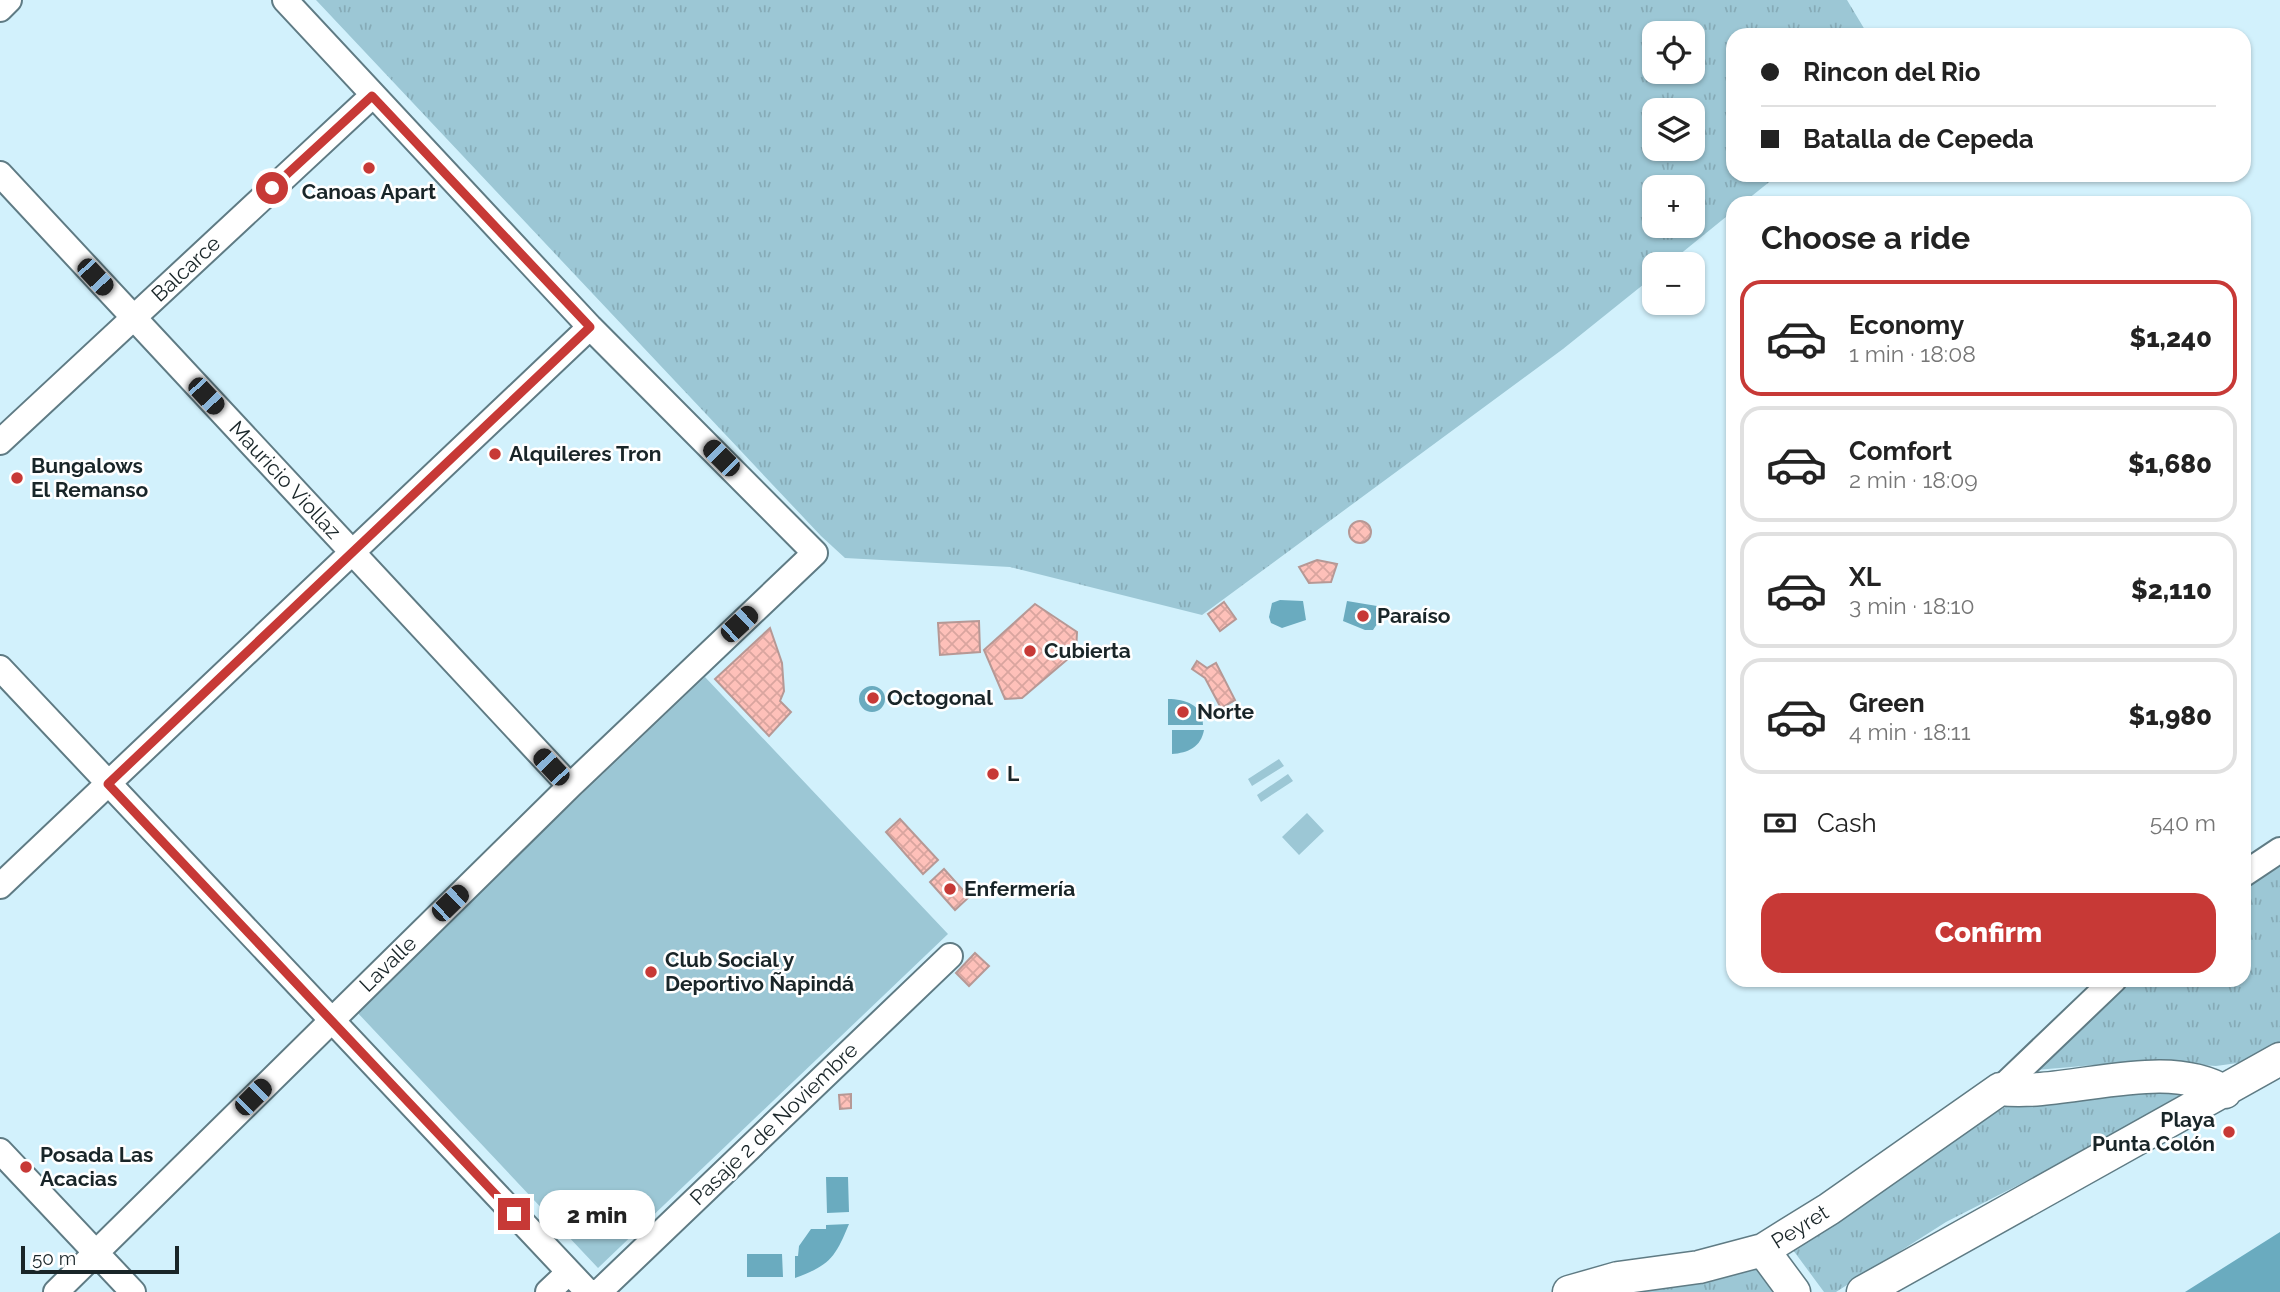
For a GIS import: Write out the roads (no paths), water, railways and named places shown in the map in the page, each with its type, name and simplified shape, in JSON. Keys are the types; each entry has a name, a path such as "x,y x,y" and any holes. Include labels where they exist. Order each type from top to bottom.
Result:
{"street":[{"path":"0,9 9,0"},
{"path":"0,886 590,327 285,0"},
{"name":"Balcarce","path":"0,442 372,96"},
{"name":"Mauricio Viollaz","path":"0,174 570,786"},
{"name":"Lavalle","path":"56,1292 570,786 815,553 590,327"},
{"path":"0,668 588,1292"},
{"path":"2251,869 2280,850"},
{"name":"Pasaje 2 de Noviembre","path":"599,1292 950,956"},
{"name":"Peyret","path":"1569,1292 1618,1278 1699,1267 1763,1250 1829,1209 2000,1089 2107,987"},
{"path":"1863,1292 2280,1059"},
{"path":"2000,1089 2026,1091 2088,1081 2171,1078 2197,1079 2225,1092"},
{"path":"0,1151 133,1292"},
{"path":"1763,1250 1794,1292"},
{"path":"548,1292 568,1273"}],"place":[{"name":"Canoas Apart","path":"369,168"},
{"name":"Alquileres Tron","path":"495,454"},
{"name":"Bungalows El Remanso","path":"17,478"},
{"name":"Paraíso","path":"1363,616"},
{"name":"Cubierta","path":"1030,651"},
{"name":"Octogonal","path":"873,698"},
{"name":"Norte","path":"1183,712"},
{"name":"L","path":"993,774"},
{"name":"Enfermería","path":"950,889"},
{"name":"Club Social y Deportivo Ñapindá","path":"651,972"},
{"name":"Playa Punta Colón","path":"2229,1132"},
{"name":"Posada Las Acacias","path":"26,1167"}]}
